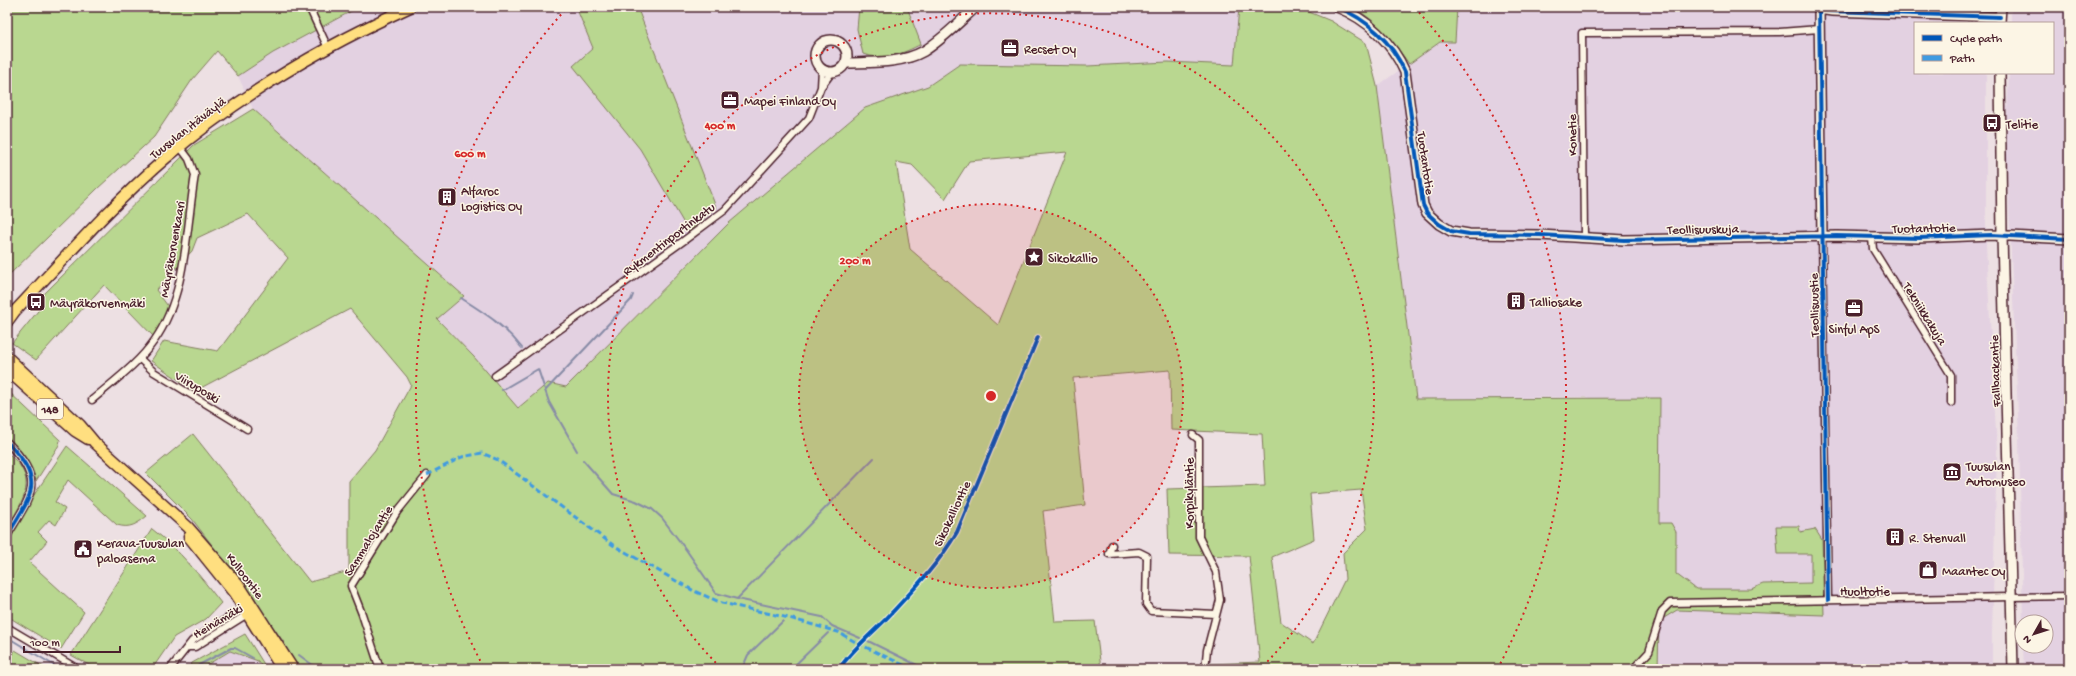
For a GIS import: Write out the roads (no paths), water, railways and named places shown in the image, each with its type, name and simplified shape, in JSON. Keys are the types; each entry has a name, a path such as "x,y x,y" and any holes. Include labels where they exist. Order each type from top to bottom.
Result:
{"main road":[{"name":"Tuusulan itäväylä","path":"7,322 11,313 97,223 180,147 275,78 354,33 410,7"},
{"name":"Kulloontie","path":"7,357 80,425 95,444"},
{"name":"Kulloontie","path":"7,370 75,431 95,444 188,527 230,574 250,608 282,669"},
{"name":"Kulloontie","path":"250,608 293,669"}],"street":[{"path":"309,7 328,48"},
{"path":"846,63 903,59 924,51 976,7"},
{"name":"Tuotantotie","path":"1337,7 1365,22 1385,40 1399,58 1405,72 1421,194 1427,213 1439,224 1452,231 1469,234 1584,237"},
{"path":"1819,8 1832,11 2000,20 2000,7"},
{"name":"Teollisuustie","path":"1819,8 1828,600"},
{"name":"Konetie","path":"1584,237 1582,34 1780,32 1819,29"},
{"path":"833,39 838,40 845,47 847,52 846,63 838,71 832,72 822,69 818,65 815,54 816,49 823,42 833,39"},
{"path":"847,52 864,62"},
{"name":"Rykmentinportinkatu","path":"821,87 822,69"},
{"name":"Rykmentinportinkatu","path":"495,376 674,248 724,210 809,118 821,87 832,72"},
{"name":"Fallbackantie","path":"2000,74 2002,236 2009,455 2013,669"},
{"name":"Mäyräkorvenkaari","path":"92,400 140,358 164,326 180,279 195,175 189,159 180,147"},
{"name":"Tuotantotie","path":"1822,237 1872,238 2002,236 2069,239"},
{"name":"Teollisuuskuja","path":"1584,237 1624,240 1822,237"},
{"name":"Tekniikkakuja","path":"1872,238 1873,249 1951,375 1951,403"},
{"name":"Viiruposki","path":"140,358 154,372 247,429"},
{"name":"Korpikyläntie","path":"1193,435 1199,440 1199,536 1216,572 1220,600 1205,669"},
{"path":"7,442 29,469 32,488 22,510 7,536"},
{"name":"Sammalojantie","path":"380,669 351,586 397,512 427,475"},
{"path":"1112,545 1109,554 1139,552 1147,556 1146,604 1151,611 1216,614"},
{"name":"Huoltotie","path":"1633,669 1649,652 1662,611 1670,603 1828,600 1897,601 2069,596"},
{"name":"Heinämäki","path":"170,669 182,652 189,648 192,641 250,608"},
{"path":"7,627 78,669"}],"waterway":[{"path":"545,391 631,300 633,295"},
{"path":"461,298 501,326 522,348"},
{"path":"502,390 538,369 549,402 577,451"},
{"path":"583,460 613,494 636,501 652,509 662,518 716,593 737,599 874,458"},
{"path":"737,599 822,617 832,626 860,638"},
{"path":"742,669 748,655 783,621"},
{"path":"791,669 828,633"},
{"path":"7,637 60,669"},
{"path":"868,641 925,669"},
{"path":"195,669 199,665 231,648 235,648 253,658"},
{"path":"299,655 318,669"}],"place":[{"name":"Recset Oy","path":"1010,48"},
{"name":"Mapei Finland Oy","path":"730,100"},
{"name":"Telitie","path":"1992,123"},
{"name":"Alfaroc Logistics Oy","path":"447,197"},
{"name":"Sikokallio","path":"1034,257"},
{"name":"Talliosake","path":"1516,301"},
{"name":"Mäyräkorvenmäki","path":"36,302"},
{"name":"Sinful ApS","path":"1854,308"},
{"name":"Tuusulan Automuseo","path":"1952,472"},
{"name":"R. Stenvall","path":"1895,537"},
{"name":"Kerava-Tuusulan paloasema","path":"83,549"},
{"name":"Maantec Oy","path":"1928,570"}]}
